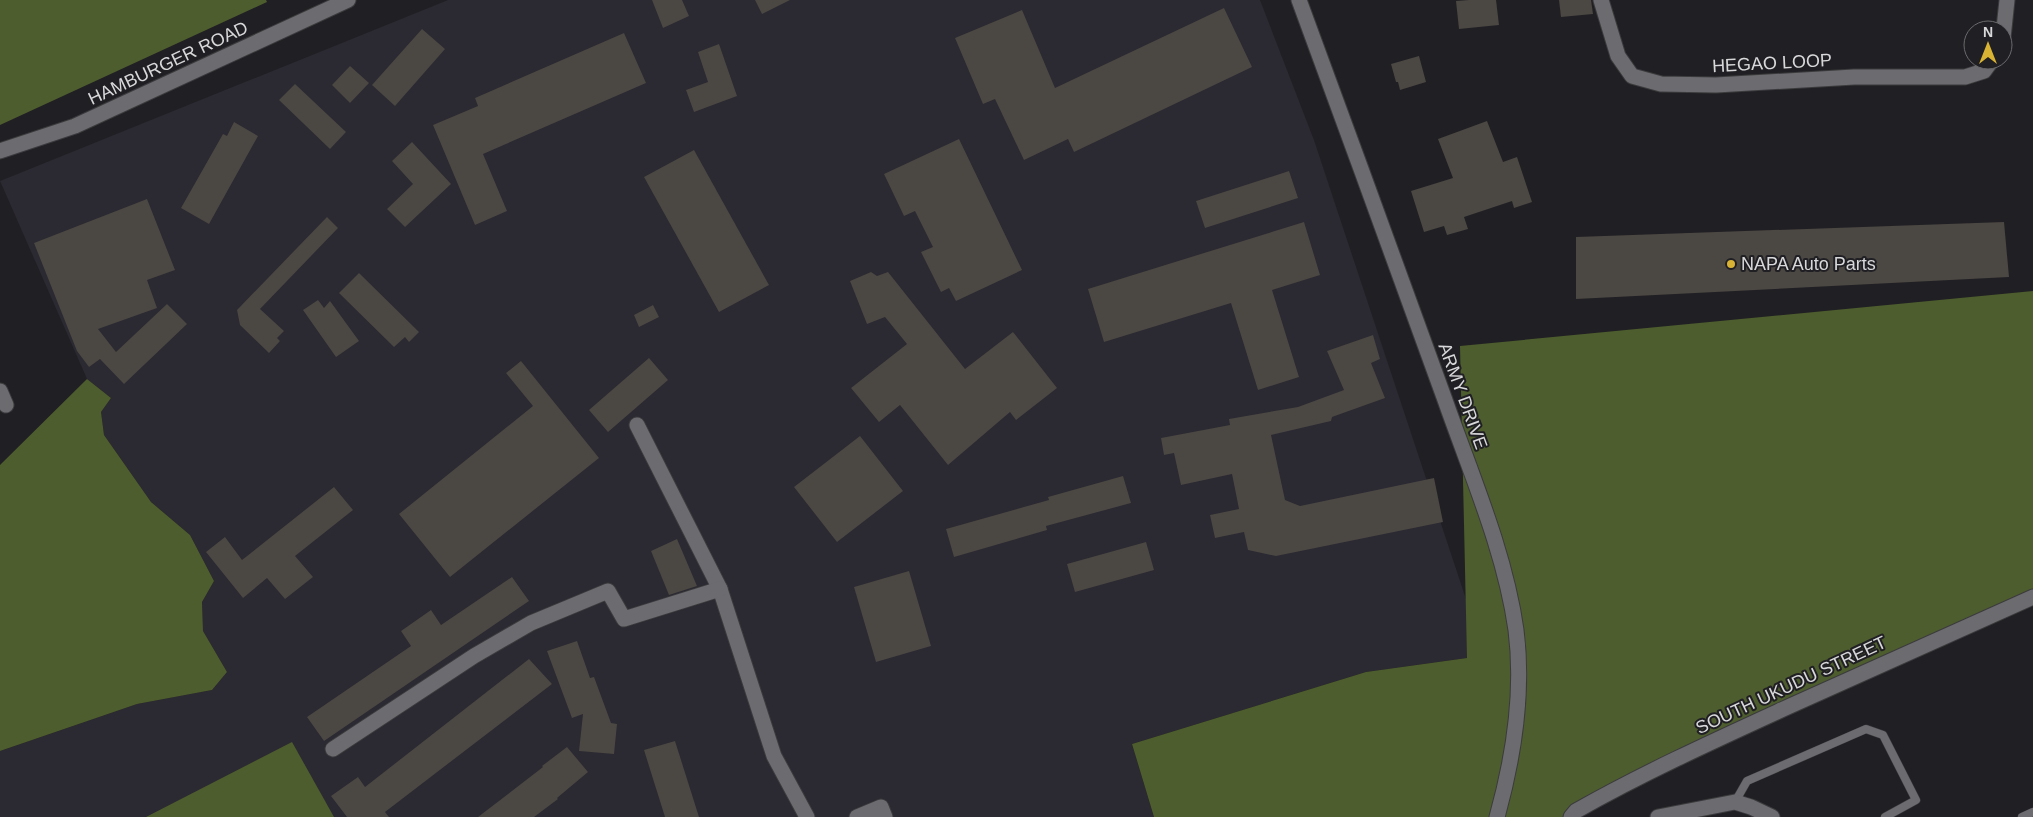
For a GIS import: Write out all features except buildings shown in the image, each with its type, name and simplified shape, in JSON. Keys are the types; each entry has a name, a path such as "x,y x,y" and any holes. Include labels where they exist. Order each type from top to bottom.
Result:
{"street":[{"name":"HAMBURGER ROAD","path":"0,151 75,126 348,0"},
{"name":"ARMY DRIVE","path":"1299,0 1426,349 1489,527 1504,577 1516,630 1519,694 1512,759 1497,817"},
{"name":"HEGAO LOOP","path":"1601,0 1618,56 1632,76 1661,84 1716,85 1854,77 1965,77 1985,70"},
{"path":"2004,20 2006,0"},
{"path":"637,425 720,589 774,756 807,817"},
{"path":"332,749 474,656 523,628 608,591 624,619 720,589"},
{"name":"SOUTH UKUDU STREET","path":"1571,817 1576,811 1684,754 1936,639 2033,598"},
{"path":"1658,817 1735,802 1772,817"},
{"path":"857,817 881,807 885,817"}],"lane":[{"path":"1735,802 1747,781 1866,730 1883,735 1916,800 1885,817"},
{"path":"2022,817 2033,812"}],"shaded area":[{"path":"448,0 1260,0 1314,140 1467,602 1467,658 1366,672 1132,744 1154,817 0,817 0,751 137,704 212,690 227,672 203,631 202,602 214,581 190,535 151,502 104,435 101,412 111,398 87,379 0,181"}],"green space":[{"path":"0,0 266,0 267,2 0,125"},
{"path":"2033,291 2033,598 1685,754 1563,817 1154,817 1132,744 1366,672 1467,658 1460,346"},
{"path":"87,379 111,398 101,412 104,435 151,502 190,535 214,581 202,602 203,631 227,672 212,690 137,704 0,751 0,465"},
{"path":"292,742 334,817 146,817"}],"place":[{"name":"NAPA Auto Parts","path":"1731,264"}]}
